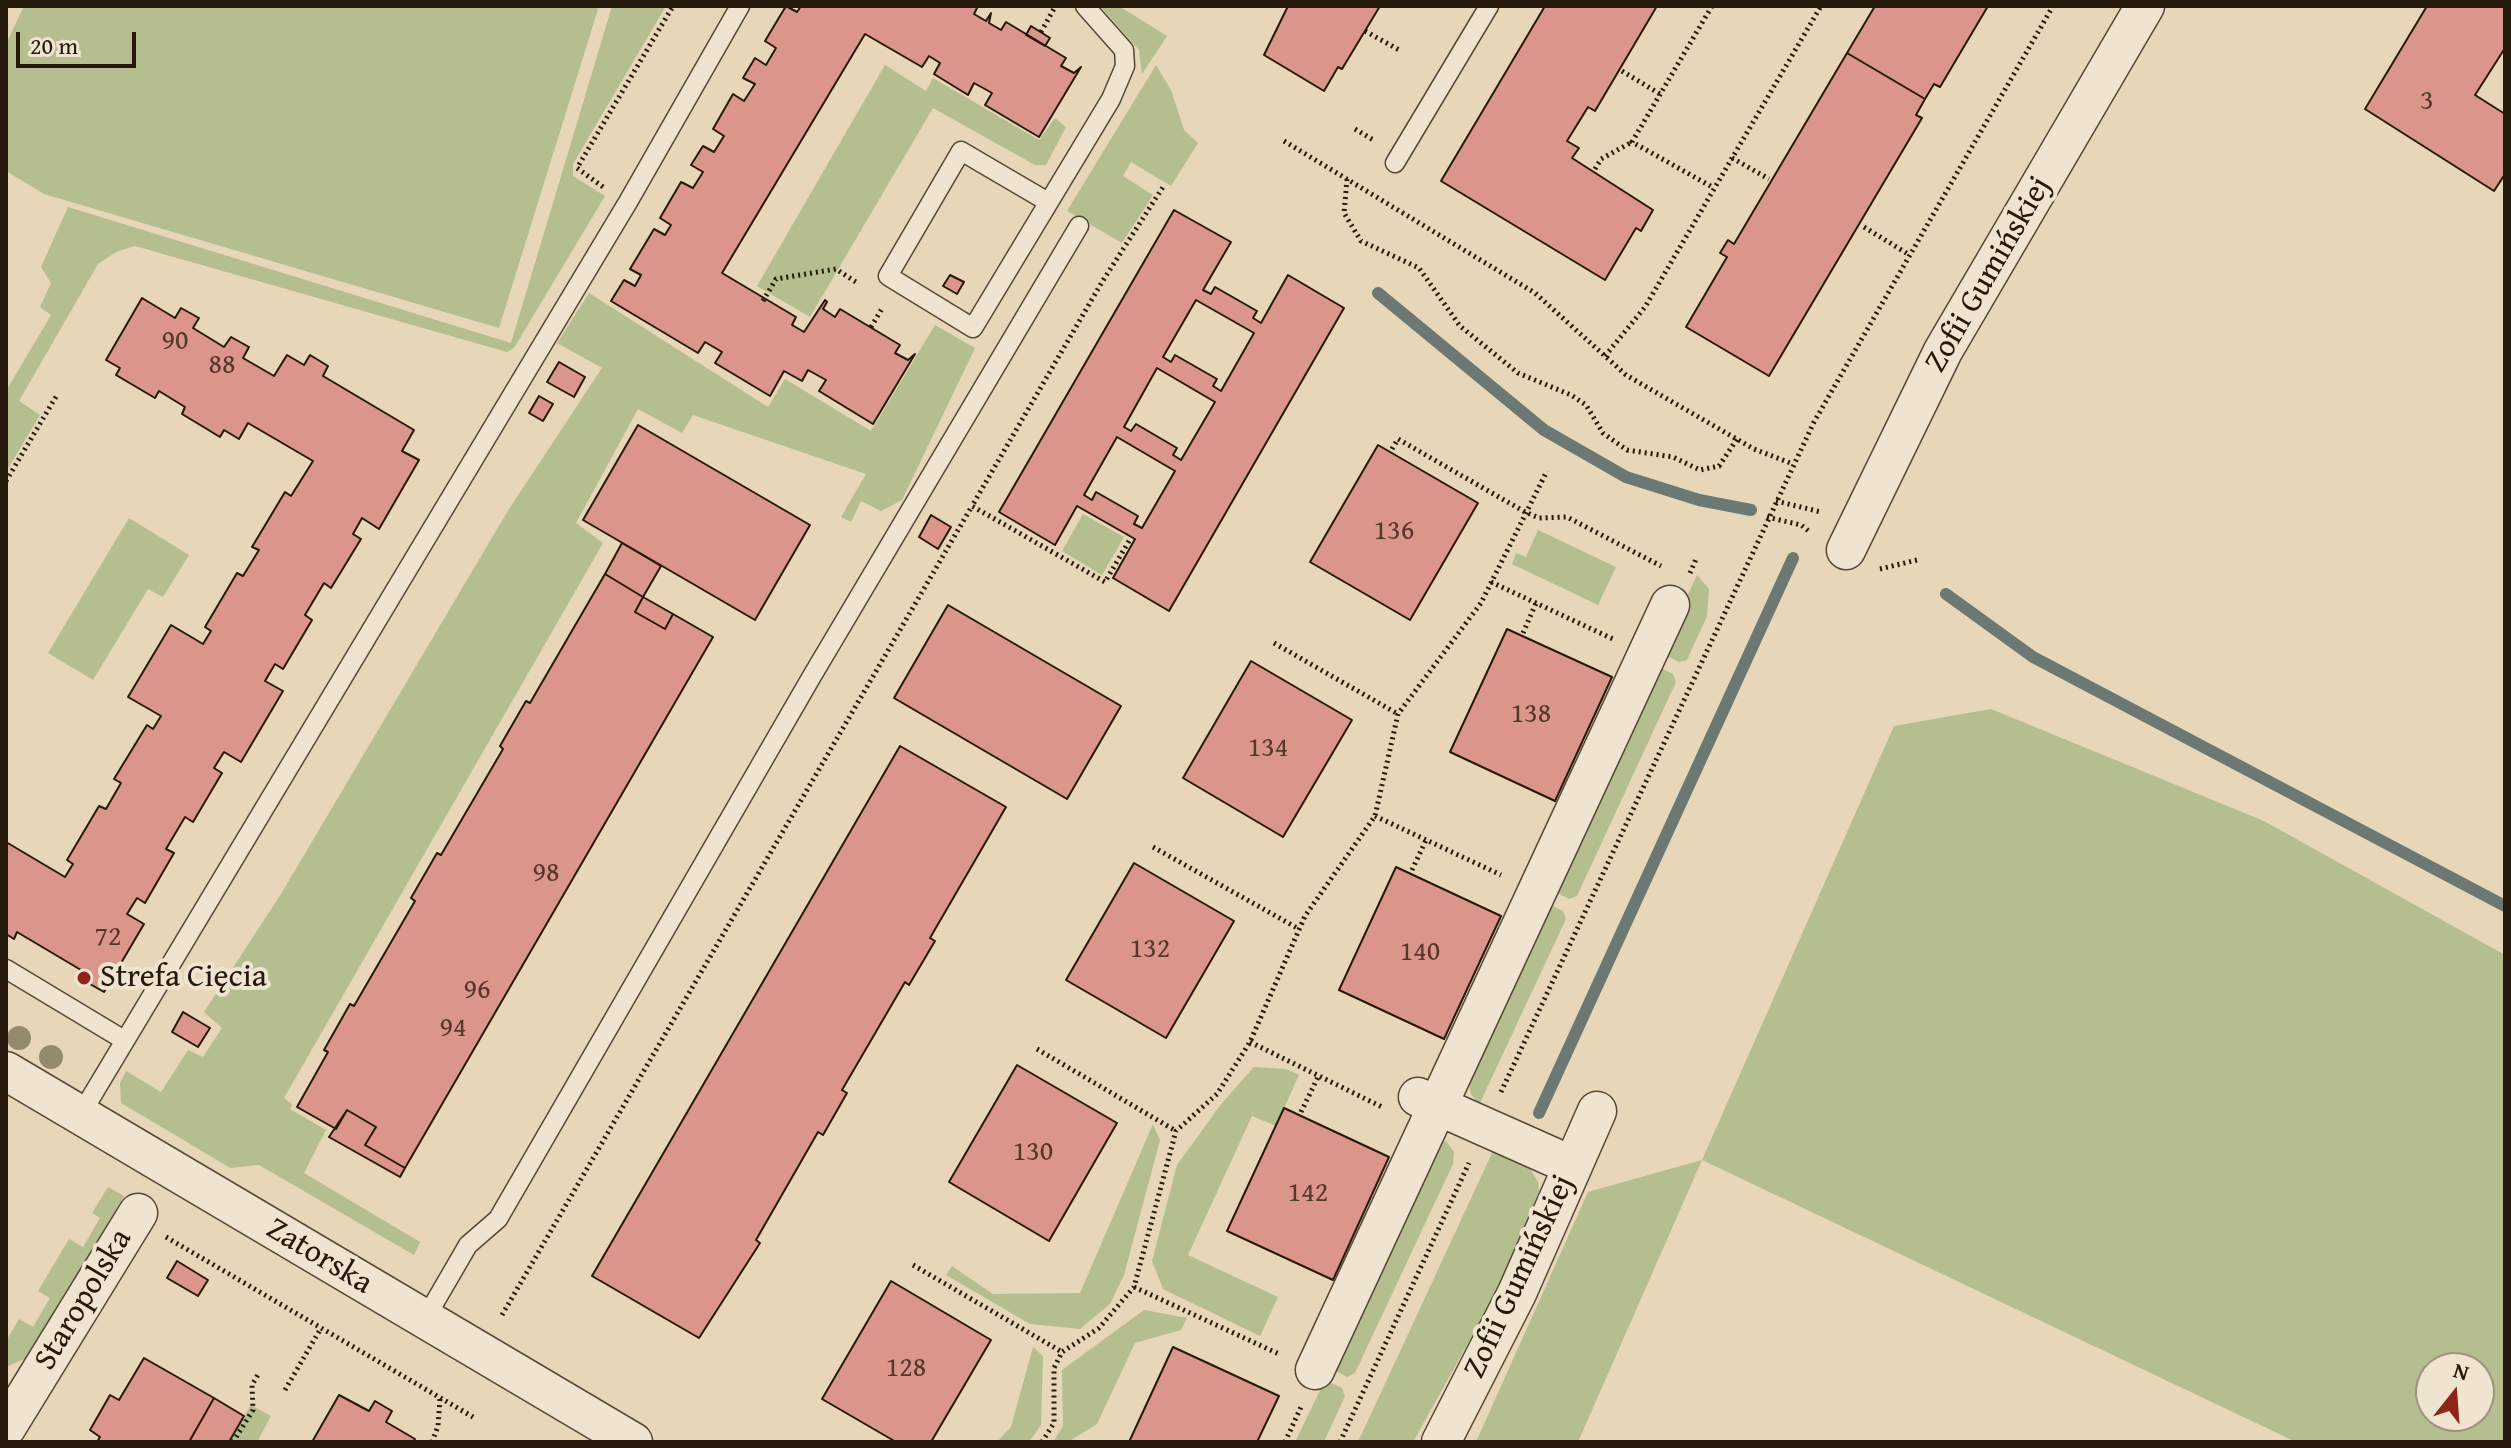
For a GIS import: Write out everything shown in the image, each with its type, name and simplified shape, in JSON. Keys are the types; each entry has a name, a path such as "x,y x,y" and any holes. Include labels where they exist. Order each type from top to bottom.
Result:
{"street":[{"name":"Zofii Gumińskiej","path":"1846,550 1943,351 2145,6"},
{"path":"1315,1370 1428,1101 1672,589"},
{"name":"Zatorska","path":"6,1071 633,1442"},
{"path":"1428,1101 1573,1166"},
{"name":"Zofii Gumińskiej","path":"1441,1442 1517,1293 1597,1111"},
{"name":"Staropolska","path":"11,1408 149,1223"}],"lane":[{"path":"81,1114 628,202 740,6"},
{"path":"1048,202 961,151 888,276 973,328 1111,99 1125,66 1124,50 1118,41 1085,6"},
{"path":"1395,163 1489,6"},
{"path":"425,1319 468,1245 498,1219 812,676 1079,226"},
{"path":"6,969 124,1040"}],"path":[{"path":"628,202 577,168 673,6"},
{"path":"1595,169 1601,159 1632,142 1712,6"},
{"path":"1605,356 1645,307 1821,6"},
{"path":"1340,1442 1793,464 1908,254 2053,6"},
{"path":"1041,32 1056,7"},
{"path":"1365,31 1401,51"},
{"path":"1622,71 1660,94"},
{"path":"1284,141 1535,293 1626,375 1737,439 1793,464"},
{"path":"1632,142 1714,188"},
{"path":"1732,157 1769,179"},
{"path":"1347,179 1343,193 1344,213 1361,241 1419,268 1460,326 1478,342 1518,373 1571,395 1586,405 1603,433 1614,441 1639,453 1673,457 1700,470 1711,470 1724,460 1737,439"},
{"path":"502,1315 1102,282 1163,187"},
{"path":"1864,227 1908,254"},
{"path":"763,301 776,279 836,269 862,285"},
{"path":"6,481 57,395"},
{"path":"1392,449 1398,439 1525,512 1539,518 1567,517 1672,589"},
{"path":"1042,1442 1054,1423 1054,1368 1062,1352 1099,1328 1134,1287 1176,1131 1217,1094 1250,1042 1299,929 1375,816 1398,714 1481,603 1547,471"},
{"path":"972,506 1105,582 1129,541"},
{"path":"1491,582 1598,632"},
{"path":"1523,633 1536,603"},
{"path":"1274,643 1398,714"},
{"path":"1375,816 1507,878"},
{"path":"1412,870 1426,840"},
{"path":"1153,847 1299,929"},
{"path":"1250,1042 1368,1100"},
{"path":"1037,1049 1176,1131"},
{"path":"1301,1112 1319,1075"},
{"path":"149,1223 473,1417"},
{"path":"913,1265 1062,1352"},
{"path":"1134,1287 1266,1348"},
{"path":"285,1390 321,1328"},
{"path":"233,1442 253,1410 252,1385 259,1373"},
{"path":"432,1442 438,1426 440,1399"}],"green space":[{"path":"24,6 599,6 499,328 44,194 6,171 6,44"},
{"path":"612,6 666,6 573,164 573,176 605,196 514,348 507,352 135,246 118,251 98,264 19,401 40,415 6,472 6,391 51,315 40,307 51,283 41,267 68,207 511,343"},
{"path":"1100,6 1119,6 1167,36 1142,74 1139,50"},
{"path":"885,65 926,91 933,78 1039,140 1055,118 1066,127 1046,165 1035,165 933,108 810,317 757,286"},
{"path":"1156,65 1171,90 1184,130 1198,143 1171,186 1131,162 1123,176 1153,195 1122,243 1067,211"},
{"path":"589,293 768,407 785,379 871,431 935,325 975,348 902,500 881,511 861,501 851,522 841,517 866,474 693,415 682,433 638,409 576,523 603,543 284,1098 292,1104 290,1109 326,1130 304,1173 420,1242 414,1255 259,1165 230,1168 121,1103 120,1083 126,1071 161,1092 188,1050 203,1057 222,1028 204,1012 281,894 509,509 602,368 557,343"},
{"path":"1083,514 1124,537 1102,575 1062,551"},
{"path":"129,518 189,555 163,597 148,589 93,680 48,653"},
{"path":"1538,530 1616,567 1598,605 1512,564 1516,553 1526,557"},
{"path":"1697,575 1709,589 1707,616 1687,660 1679,662 1661,653"},
{"path":"1655,665 1673,674 1676,682 1577,896 1569,899 1552,890"},
{"path":"1991,709 2264,821 2505,955 2505,1442 2296,1442 1702,1160 1894,726"},
{"path":"1548,904 1563,911 1566,919 1479,1105 1471,1094 1468,1080"},
{"path":"1254,1067 1286,1069 1299,1075 1276,1126 1252,1116 1188,1255 1278,1297 1260,1336 1163,1289 1152,1261 1177,1165 1222,1103"},
{"path":"1153,1124 1160,1140 1124,1275 1110,1304 1080,1329 1030,1324 946,1275 952,1266 993,1294 1080,1293"},
{"path":"1446,1141 1454,1152 1453,1164 1355,1373 1347,1377 1333,1369 1440,1143"},
{"path":"1493,1151 1530,1169 1538,1182 1539,1191 1502,1282 1413,1442 1358,1442"},
{"path":"1702,1160 1578,1442 1476,1442 1588,1192"},
{"path":"108,1187 124,1196 29,1357 6,1367 6,1341 19,1319 33,1327 50,1298 38,1291 69,1239 83,1247 100,1218 92,1213"},
{"path":"1144,1310 1187,1318 1181,1330 1135,1343 1097,1424 1068,1442 1053,1442 1063,1426 1062,1370"},
{"path":"1033,1347 1043,1356 1041,1425 1029,1442 997,1442 1011,1427"},
{"path":"1325,1380 1342,1388 1345,1396 1324,1442 1295,1442"},
{"path":"251,1405 271,1416 257,1442 229,1442"}],"building":[{"path":"786,6 797,12 801,6 978,6 974,14 986,21 991,13 989,23 1001,30 1006,22 1066,58 1061,66 1074,73 1081,67 1039,137 985,105 992,93 974,83 968,95 934,74 940,63 929,56 922,67 865,34 722,273 796,317 792,325 804,332 825,300 823,309 835,317 840,309 900,345 895,353 908,360 915,354 873,424 819,391 826,380 808,370 802,381 784,371 770,396 715,363 722,352 705,342 698,353 611,301 624,280 635,286 641,275 630,269 654,229 665,235 671,225 660,218 681,182 693,188 703,172 691,165 703,146 714,152 724,136 713,129 733,94 744,101 755,84 743,78 755,58 766,65 776,48 765,41"},
{"path":"1288,6 1380,6 1342,69 1338,67 1324,91 1264,55"},
{"path":"1545,6 1657,6 1595,111 1588,107 1567,141 1579,148 1572,158 1653,210 1641,231 1636,228 1605,280 1441,181"},
{"path":"1875,6 1988,6 1940,87 1934,84 1925,99 1847,53"},
{"path":"2427,6 2505,6 2505,48 2475,95 2505,114 2505,174 2494,191 2365,109"},
{"path":"1031,26 1050,38 1045,46 1026,35"},
{"path":"1847,53 1925,99 1916,115 1922,118 1769,376 1686,327 1727,257 1720,253 1728,240 1734,244"},
{"path":"1174,210 1231,242 1203,290 1211,294 1215,287 1257,311 1253,318 1261,323 1288,275 1344,308 1169,611 1113,578 1135,539 1077,506 1055,545 999,512","holes":["1196,300 1254,333 1221,391 1213,386 1217,379 1175,355 1171,362 1163,357","1157,368 1215,402 1181,460 1173,455 1177,448 1136,424 1131,431 1124,427","1117,437 1175,471 1142,528 1134,524 1138,516 1096,492 1092,500 1084,495"]},
{"path":"950,275 964,282 957,294 943,286"},
{"path":"142,298 175,318 181,308 199,318 193,328 224,347 231,337 249,347 243,358 274,376 287,355 304,365 310,355 328,366 323,376 414,430 402,451 419,460 379,529 362,518 353,534 361,539 331,588 324,583 305,615 312,620 283,669 275,664 265,681 283,691 241,762 224,752 214,768 222,773 193,822 185,817 166,849 174,853 145,903 137,898 127,914 144,924 104,992 81,979 86,973 17,932 14,939 6,934 6,842 65,877 73,864 67,860 99,806 106,809 121,783 114,779 147,725 153,729 161,716 128,697 171,625 203,644 211,631 205,627 237,573 243,576 259,550 252,547 285,492 291,496 313,461 248,423 239,439 224,430 220,437 182,414 185,407 159,391 155,398 116,375 120,368 106,360"},
{"path":"559,362 585,377 574,397 547,382"},
{"path":"539,396 553,404 543,421 529,413"},
{"path":"638,425 810,525 755,620 583,520"},
{"path":"1378,445 1478,503 1410,620 1310,562"},
{"path":"931,515 951,527 938,549 919,537"},
{"path":"622,543 661,566 643,597 605,574"},
{"path":"605,574 643,597 635,612 665,629 673,614 713,637 405,1168 365,1145 376,1127 347,1110 336,1129 297,1107 350,1004 354,1006 415,901 411,898 437,853 441,855 503,749 500,746 526,701 530,703"},
{"path":"643,597 673,614 665,629 635,612"},
{"path":"948,605 1121,706 1067,799 894,698"},
{"path":"1507,629 1612,677 1555,801 1450,752"},
{"path":"1251,661 1352,720 1283,837 1183,778"},
{"path":"900,746 1006,807 930,938 935,941 909,985 905,982 842,1090 847,1093 823,1135 818,1132 756,1240 760,1243 699,1338 592,1276"},
{"path":"1134,863 1234,921 1166,1038 1066,980"},
{"path":"1396,867 1501,916 1444,1039 1339,990"},
{"path":"183,1012 210,1028 198,1047 172,1032"},
{"path":"1017,1065 1117,1123 1049,1241 949,1182"},
{"path":"1284,1108 1389,1157 1333,1280 1227,1231"},
{"path":"347,1110 376,1127 365,1145 405,1168 400,1177 329,1137"},
{"path":"177,1261 208,1280 198,1296 167,1278"},
{"path":"891,1281 991,1340 931,1442 896,1442 822,1399"},
{"path":"1173,1347 1279,1396 1257,1442 1129,1442"},
{"path":"144,1358 214,1398 189,1442 97,1442 100,1437 90,1430 110,1395 119,1400"},
{"path":"339,1395 369,1411 375,1401 392,1411 386,1422 415,1439 413,1442 312,1442"},
{"path":"214,1398 244,1416 229,1442 189,1442"}],"waterway":[{"path":"1378,293 1544,430 1626,477 1699,500 1751,510"},
{"path":"1539,1113 1793,558"},
{"path":"1946,594 2033,657 2505,906"}],"place":[{"name":"Strefa Cięcia","path":"84,978"}]}
